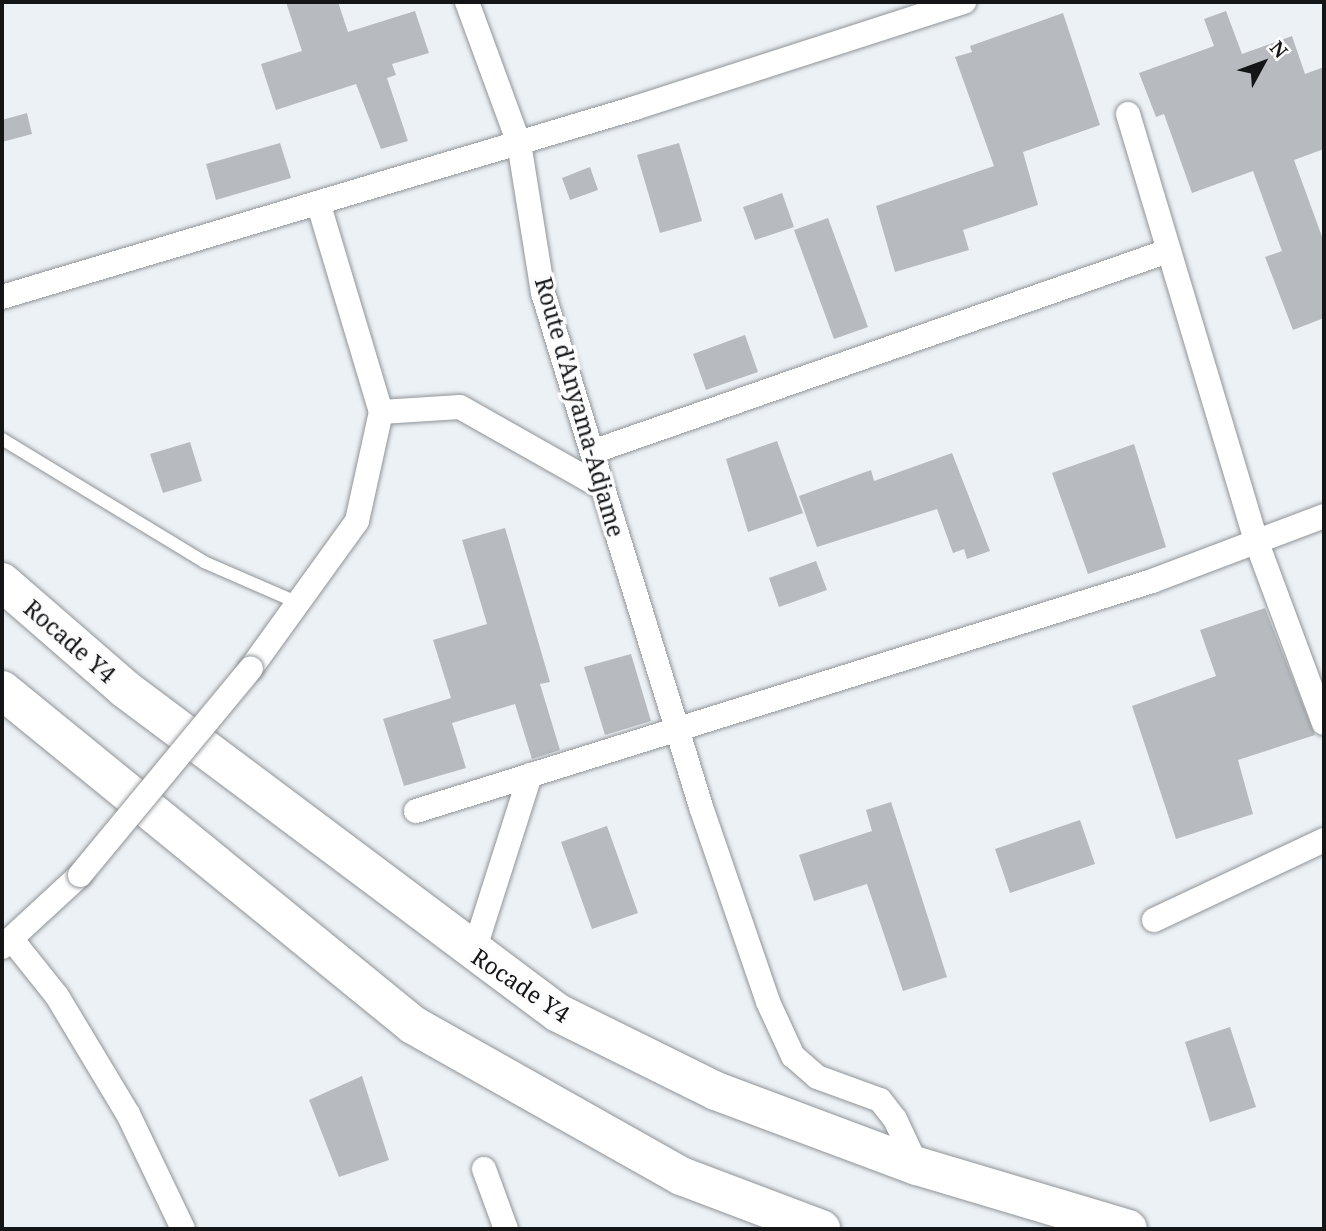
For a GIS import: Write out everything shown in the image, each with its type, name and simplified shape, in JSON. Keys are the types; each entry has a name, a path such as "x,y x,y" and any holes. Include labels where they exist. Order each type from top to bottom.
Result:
{"highway":[{"name":"Rocade Y4","path":"2,582 125,689 473,954 558,1013 716,1091 917,1166 1128,1229"},
{"path":"2,690 413,1025 681,1176 821,1229"}],"street":[{"name":"Route d'Anyama-Adjame","path":"467,2 519,143 542,293 677,730 768,1002 793,1056 817,1077 880,1100 895,1119 917,1166"},
{"path":"2,297 319,205 964,2"},
{"path":"1128,114 1165,251 1257,543 1324,723"},
{"path":"183,1229 128,1114 57,996 7,944 80,875 251,668 296,602 357,521 381,412 319,205"},
{"path":"592,452 1165,251"},
{"path":"381,412 460,407 603,488"},
{"path":"416,811 1257,543 1324,516"},
{"path":"473,954 530,775"},
{"path":"1154,920 1324,840"},
{"path":"484,1169 506,1229"}],"lane":[{"path":"2,439 204,562 296,602"}],"building":[{"path":"286,2 338,2 348,32 415,11 429,53 392,64 396,75 387,78 408,141 381,149 356,84 276,110 261,64 302,51"},
{"path":"1226,11 1242,54 1292,36 1305,74 1324,67 1324,149 1294,160 1324,242 1324,318 1293,330 1265,257 1282,251 1253,171 1192,193 1164,114 1156,117 1139,73 1214,46 1204,19"},
{"path":"1063,13 1100,125 1023,152 1038,205 963,230 969,250 895,272 876,206 994,166 955,57 972,52 970,46"},
{"path":"27,113 32,134 2,142 2,120"},
{"path":"280,143 291,178 216,200 206,164"},
{"path":"679,143 702,221 660,233 637,155"},
{"path":"590,167 598,190 570,200 562,178"},
{"path":"782,193 794,227 755,240 743,207"},
{"path":"828,218 868,327 834,339 794,230"},
{"path":"745,335 758,372 706,390 693,354"},
{"path":"777,441 803,513 748,532 726,459"},
{"path":"190,442 202,481 163,493 150,454"},
{"path":"1134,444 1166,547 1088,574 1052,473"},
{"path":"952,453 990,551 967,559 964,549 953,553 937,509 817,547 799,496 871,470 874,481"},
{"path":"505,528 550,682 540,684 560,750 532,759 515,704 452,723 466,768 404,786 383,719 451,698 433,640 487,624 462,540"},
{"path":"816,561 827,590 779,607 769,578"},
{"path":"1265,608 1315,735 1238,760 1253,814 1176,839 1132,706 1216,676 1200,630"},
{"path":"631,654 651,721 605,735 584,667"},
{"path":"891,802 947,977 903,991 867,884 814,901 799,855 872,831 866,810"},
{"path":"1080,820 1095,864 1010,893 995,849"},
{"path":"607,826 638,913 592,929 561,842"},
{"path":"1230,1027 1256,1107 1210,1122 1185,1042"},
{"path":"362,1076 389,1160 339,1177 309,1100"}]}
